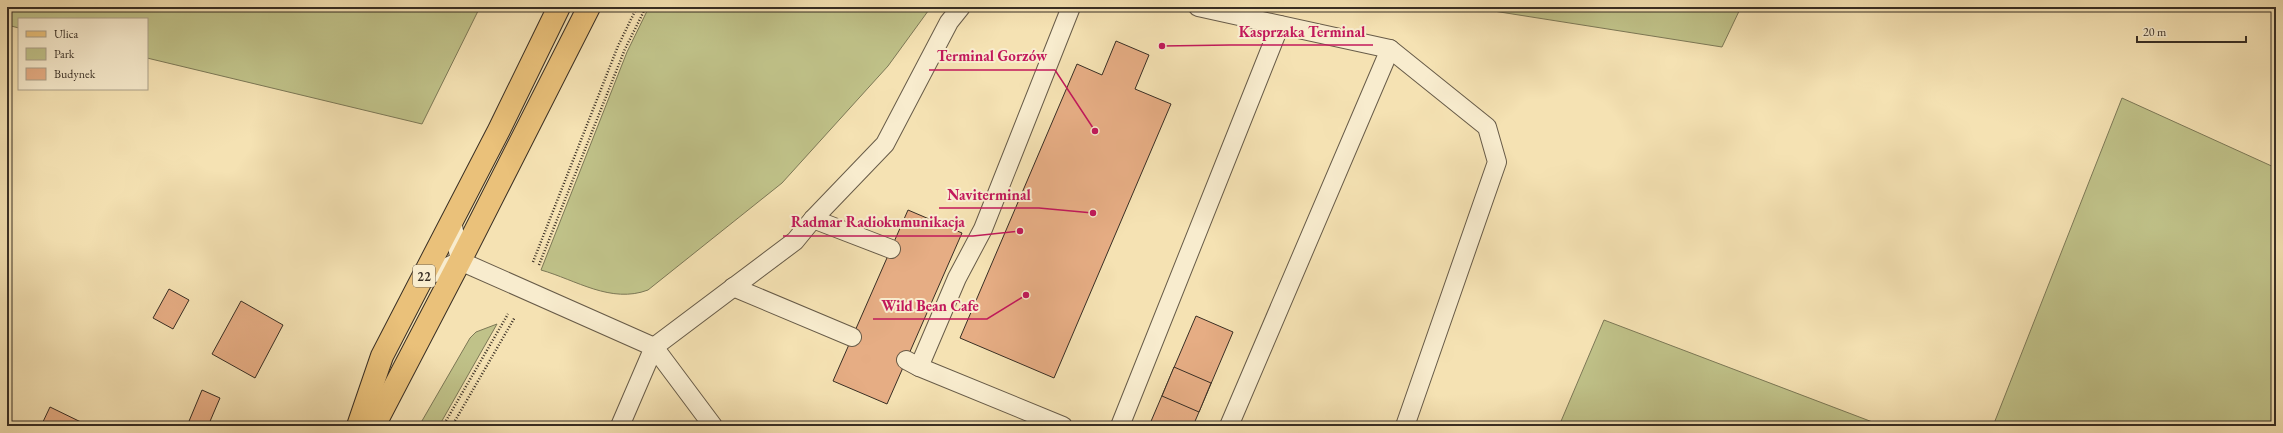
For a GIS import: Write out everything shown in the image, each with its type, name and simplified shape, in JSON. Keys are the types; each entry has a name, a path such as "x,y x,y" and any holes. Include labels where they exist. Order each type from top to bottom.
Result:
{"main road":[{"name":"22","path":"358,426 382,356 499,130 559,7"},
{"name":"22","path":"374,426 589,7"}],"lane":[{"path":"620,426 654,347 795,241 813,219 885,144 949,22 961,7"},
{"path":"1064,426 913,364 951,275 983,229 1071,7"},
{"path":"1198,7 1390,49 1487,128 1497,162 1406,426"},
{"path":"1120,426 1280,25"},
{"path":"1228,426 1390,49"},
{"path":"813,219 891,249"},
{"path":"452,221 460,261"},
{"path":"422,278 460,261 654,347 713,426"},
{"path":"733,287 852,337"}],"path":[{"path":"443,426 524,290 532,264 618,46 637,7"},
{"path":"452,426 524,290 625,49 646,7"}],"green space":[{"path":"7,7 480,7 422,124 148,58 148,18 18,18 18,28 7,25"},
{"path":"649,7 931,7 888,66 782,183 648,290 634,294 621,294 594,289 541,270 627,52"},
{"path":"1468,7 1741,7 1722,47"},
{"path":"2122,98 2276,168 2276,426 1993,426"},
{"path":"1604,320 1883,426 1559,426"},
{"path":"497,324 439,426 419,426 470,338 476,332"}],"building":[{"path":"1116,41 1149,55 1135,89 1171,104 1054,378 960,338 1077,64 1102,75"},
{"path":"908,210 962,233 887,404 833,381"},
{"path":"169,289 189,300 173,329 153,318"},
{"path":"241,301 283,325 255,378 212,354"},
{"path":"1196,316 1233,332 1193,426 1149,426"},
{"path":"1174,367 1211,383 1199,412 1162,396"},
{"path":"202,390 220,398 208,426 187,426"},
{"path":"50,407 85,424 83,426 41,426"}],"place":[{"name":"Kasprzaka Terminal","path":"1162,46"},
{"name":"Terminal Gorzów","path":"1095,131"},
{"name":"Naviterminal","path":"1093,213"},
{"name":"Radmar Radiokumunikacja","path":"1020,231"},
{"name":"Wild Bean Cafe","path":"1026,295"}]}
